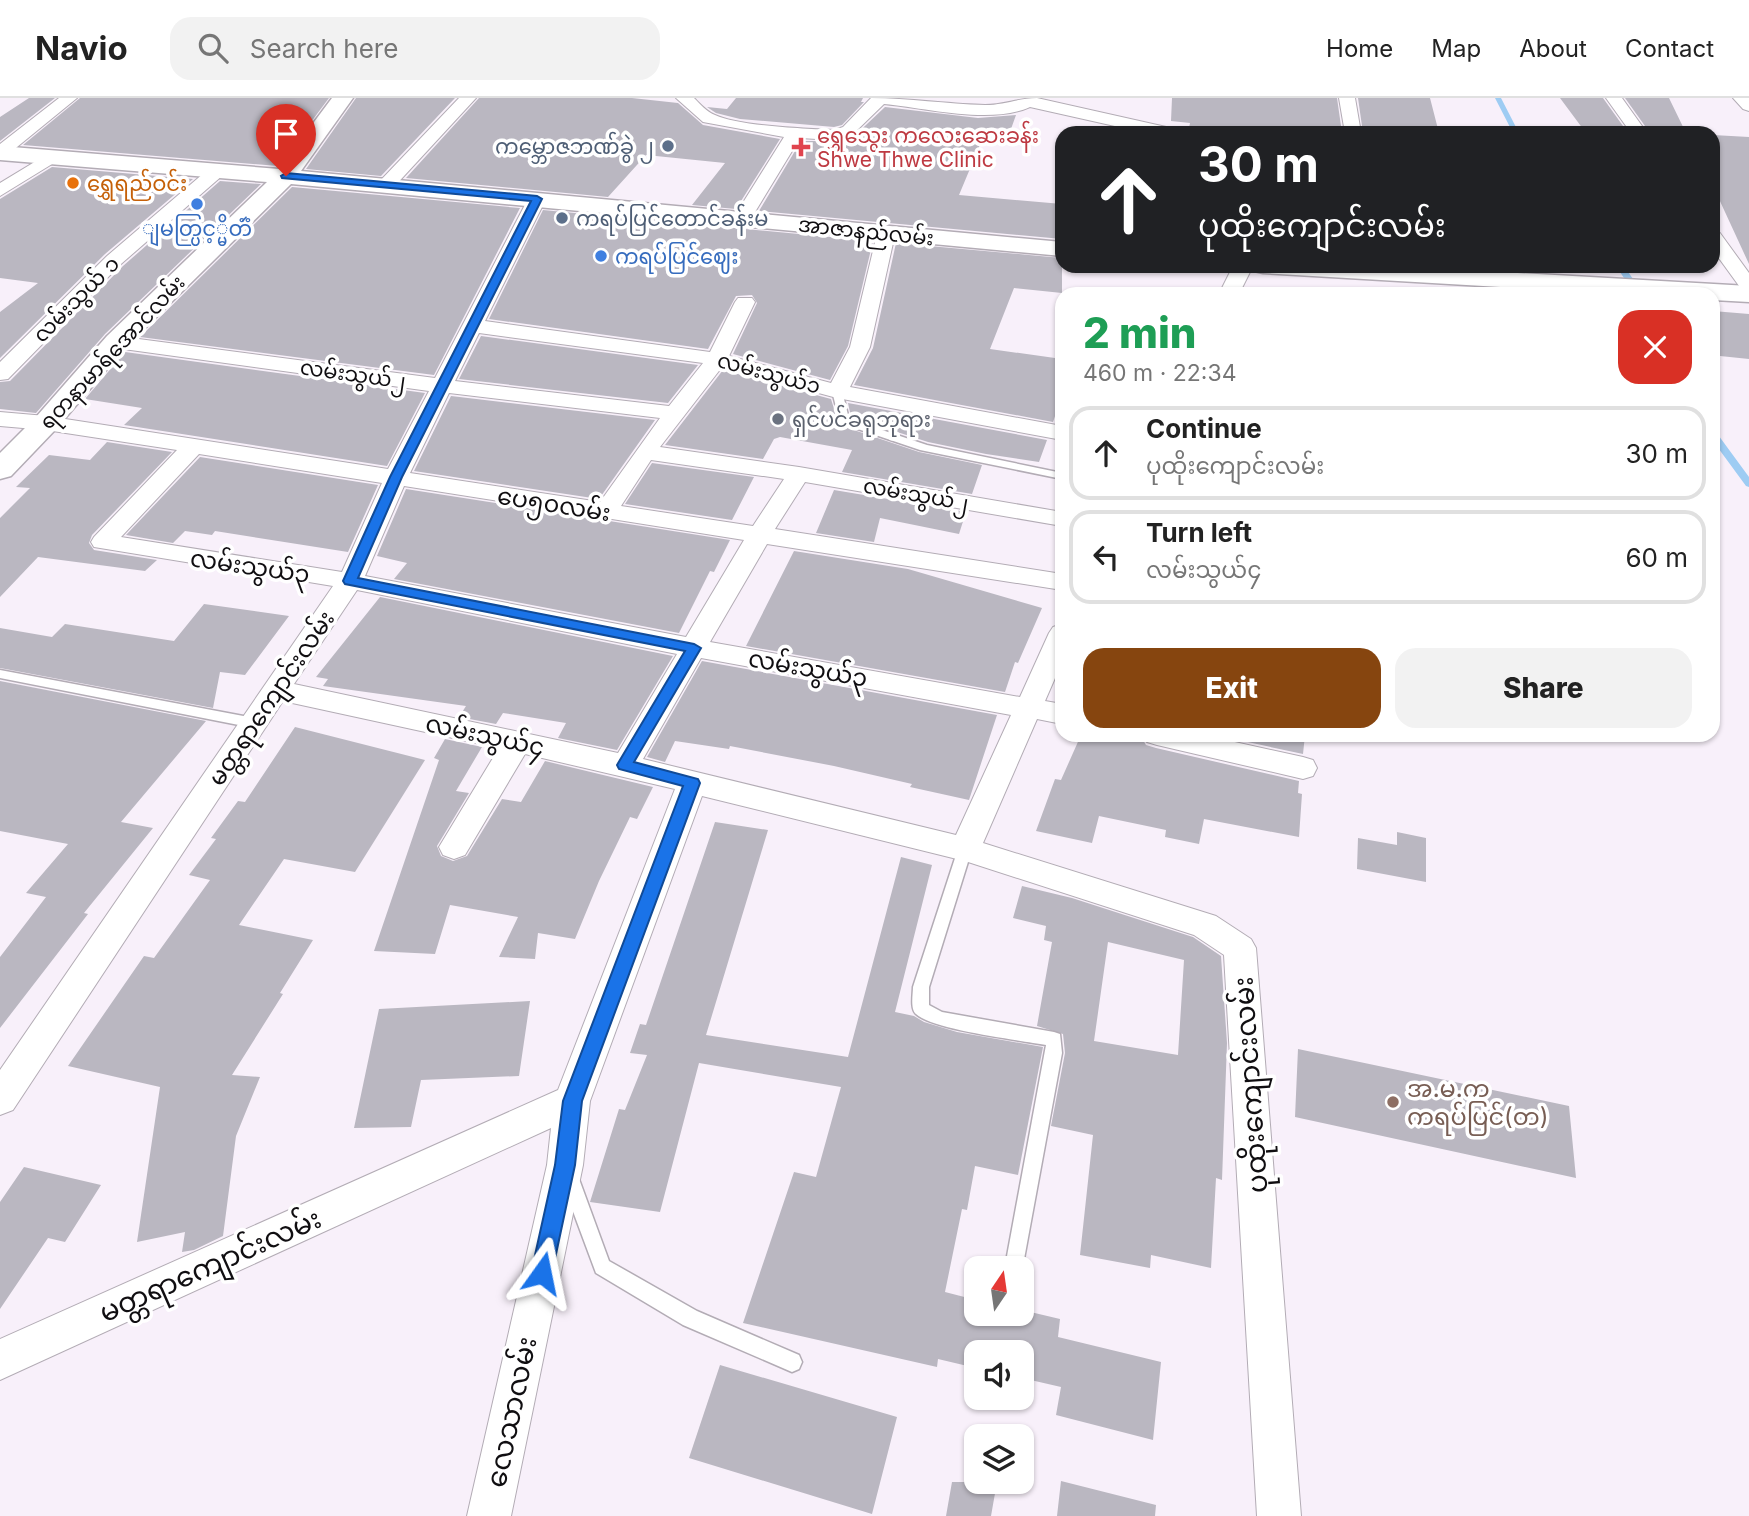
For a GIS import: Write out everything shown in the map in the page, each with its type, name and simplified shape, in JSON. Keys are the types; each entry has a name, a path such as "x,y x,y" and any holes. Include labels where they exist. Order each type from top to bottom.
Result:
{"main road":[{"name":"ရတနာမာရ်အောင်လမ်း","path":"0,470 46,423 116,342 286,176 343,98"},
{"name":"အာဇာနည်လမ်း","path":"0,152 386,185 1055,248"},
{"path":"1443,273 1647,287"},
{"path":"1720,292 1749,294"}],"street":[{"path":"0,152 69,98"},
{"path":"386,185 468,98"},
{"path":"684,98 709,119 795,133 843,134 874,101 883,99 985,109 1017,108 1028,100 1139,126"},
{"path":"1347,98 1352,126"},
{"path":"1614,98 1634,126"},
{"path":"1741,98 1749,106"},
{"path":"743,218 795,133"},
{"path":"0,191 51,157"},
{"name":"လမ်းသွယ် ၁","path":"0,374 114,260 217,171"},
{"name":"မတ္တရာကျောင်းလမ်း","path":"0,1099 350,581 396,477 537,199"},
{"path":"837,391 860,347 886,234"},
{"path":"1720,247 1749,286"},
{"path":"605,512 645,452 717,359 745,302"},
{"name":"လမ်းသွယ်၁","path":"473,326 717,359 837,391 1055,432"},
{"name":"လမ်းသွယ်၂","path":"116,342 443,386 675,413"},
{"name":"ပေ၅၀လမ်း","path":"0,419 46,423 1055,581"},
{"name":"လမ်းသွယ်၃","path":"192,447 103,542 350,581 694,648 1055,712"},
{"name":"လမ်းသွယ်၂","path":"645,452 799,474 1055,518"},
{"path":"625,765 759,536 799,474"},
{"path":"965,849 1055,648"},
{"name":"လမ်းသွယ်၄","path":"276,690 625,765 692,783"},
{"path":"454,847 518,742"},
{"path":"1188,742 1303,768"},
{"path":"572,1101 692,783"},
{"name":"ပုထိုးကျောင်းလမ်း","path":"692,783 965,849 1205,925 1240,948 1279,1516"},
{"name":"မတ္တရာကျောင်းလမ်း","path":"0,1360 572,1101"},
{"name":"လေသာလမ်း","path":"489,1516 565,1165 572,1101"}],"lane":[{"path":"837,391 844,421 868,432 920,447 1055,475"},
{"path":"0,674 254,723"},
{"path":"965,849 921,987 921,1009 939,1018 1054,1039 1054,1053 1016,1256"},
{"path":"565,1165 602,1267 690,1318 792,1362"}],"building":[{"path":"29,98 55,98 0,141 0,117"},
{"path":"80,98 329,98 278,166 23,145"},
{"path":"356,98 455,98 381,176 306,169"},
{"path":"479,98 632,98 678,103 703,125 780,139 736,209 692,205 725,163 646,155 608,197 406,178"},
{"path":"736,98 863,98 861,102 864,102 842,125 834,127 740,119 716,113 707,107 727,109"},
{"path":"1172,98 1337,98 1341,126 1189,126 1190,123 1171,121"},
{"path":"1358,98 1430,98 1437,126 1362,126"},
{"path":"1560,98 1603,98 1623,126 1581,126"},
{"path":"1625,98 1669,98 1683,126 1645,126"},
{"path":"885,107 978,118 1016,115 1011,129 987,128 959,195 1055,203 1055,238 759,211 801,141 849,141"},
{"path":"1720,135 1749,137 1749,264 1720,201"},
{"path":"52,167 193,179 105,254 0,358 0,312 38,283 0,278 0,199"},
{"path":"220,181 261,184 105,334 36,413 0,409 0,382 10,381 123,266"},
{"path":"292,187 520,208 434,375 140,337"},
{"path":"543,210 873,241 848,346 830,380 733,354 757,303 752,295 736,296 708,349 489,319"},
{"path":"896,243 1055,257 1055,273 1062,273 1062,287 1055,287 1055,292 1014,288 990,349 1055,358 1053,422 854,385 873,348"},
{"path":"1720,312 1749,314 1749,359 1720,356"},
{"path":"481,336 698,365 668,403 459,379"},
{"path":"125,352 425,393 387,466 124,425 142,408 85,399"},
{"path":"723,370 831,399 839,425 919,452 982,465 972,494 842,472 852,450 780,437 774,439 763,459 665,445"},
{"path":"451,396 655,420 599,499 414,471"},
{"path":"848,403 1047,440 1039,462 986,454 928,442 851,417"},
{"path":"107,442 172,452 92,535 89,543 94,550 157,560 145,571 38,557 0,597 0,518 30,488 16,487 49,455 90,460"},
{"path":"200,457 378,485 348,552 215,531 212,535 185,531 173,543 126,535"},
{"path":"652,463 754,477 732,520 625,504"},
{"path":"406,489 730,540 714,572 710,571 679,633 394,579 407,563 377,556"},
{"path":"834,490 966,512 959,534 880,518 874,542 816,533"},
{"path":"794,551 908,569 1042,608 1018,663 1015,662 1005,692 746,646"},
{"path":"380,597 673,656 617,750 558,738 566,723 503,713 496,724 459,717 466,706 323,686 328,679 316,677"},
{"path":"204,604 289,616 245,675 220,672 213,708 0,668 0,628 52,637 65,624 174,641"},
{"path":"702,661 997,715 969,800 834,766 730,746 729,749 675,741 665,762 647,757"},
{"path":"0,681 206,721 121,822 153,828 84,913 88,914 0,1028 0,957 46,897 26,893 68,844 0,831"},
{"path":"295,727 425,760 355,872 284,859 239,925 313,940 232,1075 260,1077 236,1136 223,1236 194,1250 182,1252 185,1232 137,1242 160,1087 68,1066 144,956 154,958 210,880 189,875 216,839 211,838 238,801 245,802"},
{"path":"445,739 482,747 456,791 469,793 437,846 441,856 453,861 467,856 502,799 521,802 545,761 653,787 637,819 630,817 575,939 538,933 535,959 499,957 518,917 450,905 435,954 374,951 439,760 434,758"},
{"path":"1078,742 1144,742 1156,748 1299,781 1298,793 1302,794 1299,837 1204,819 1199,844 1165,837 1166,830 1099,816 1092,843 1036,831 1055,779 1061,780"},
{"path":"1247,742 1304,742 1303,754"},
{"path":"715,822 768,830 706,1035 848,1057 901,857 932,865 895,1012 957,1032 1043,1047 1018,1175 975,1166 967,1210 962,1209 945,1292 964,1297 964,1326 1034,1326 1034,1313 1060,1319 1058,1337 1161,1362 1153,1440 1056,1415 1061,1387 1034,1381 1034,1340 964,1340 964,1365 938,1359 937,1367 743,1323 794,1172 816,1177 841,1087 699,1063 660,1212 590,1202 619,1109 625,1110 647,1055 630,1053 640,1024 646,1025"},
{"path":"1397,832 1426,838 1426,882 1357,869 1358,838 1397,845"},
{"path":"1022,886 1072,898 1193,937 1221,956 1227,1043 1222,1180 1216,1178 1211,1268 1151,1255 1150,1268 1080,1255 1093,1135 1051,1126 1065,1053 1063,1034 1037,1026 1052,942 1044,940 1046,926 1013,918","holes":["1108,942 1184,960 1178,1055 1094,1041"]},
{"path":"530,1001 519,1076 421,1080 411,1127 354,1128 379,1009"},
{"path":"1298,1049 1569,1106 1576,1178 1295,1117"},
{"path":"24,1167 101,1185 65,1242 48,1238 0,1309 0,1202"},
{"path":"720,1365 897,1417 872,1514 689,1458"},
{"path":"1061,1481 1156,1505 1155,1516 1057,1516"},
{"path":"952,1482 964,1482 964,1494 995,1494 991,1516 946,1516"}],"waterway":[{"path":"1498,98 1512,126"},
{"path":"1625,273 1629,279"},
{"path":"1720,444 1749,484"}],"place":[{"name":"ကမ္ဘောဇဘဏ်ခွဲ ၂","path":"668,146"},
{"name":"ရွှေသွေး ကလေးဆေးခန်း Shwe Thwe Clinic","path":"801,147"},
{"name":"ရွှေရည်ဝင်း","path":"73,183"},
{"name":"ျမတ္ပြင့္မိတၱဴ","path":"197,204"},
{"name":"ကရပ်ပြင်တောင်ခန်းမ","path":"562,218"},
{"name":"ကရပ်ပြင်ဈေး","path":"601,256"},
{"name":"ရှင်ပင်ခရုဘုရား","path":"778,419"},
{"name":"အ.မ.က ကရပ်ပြင်(တ)","path":"1393,1102"}],"route":[{"path":"286,176 537,199 396,477 350,581 694,648 625,765 692,783 572,1101 565,1165 542,1273"}]}
